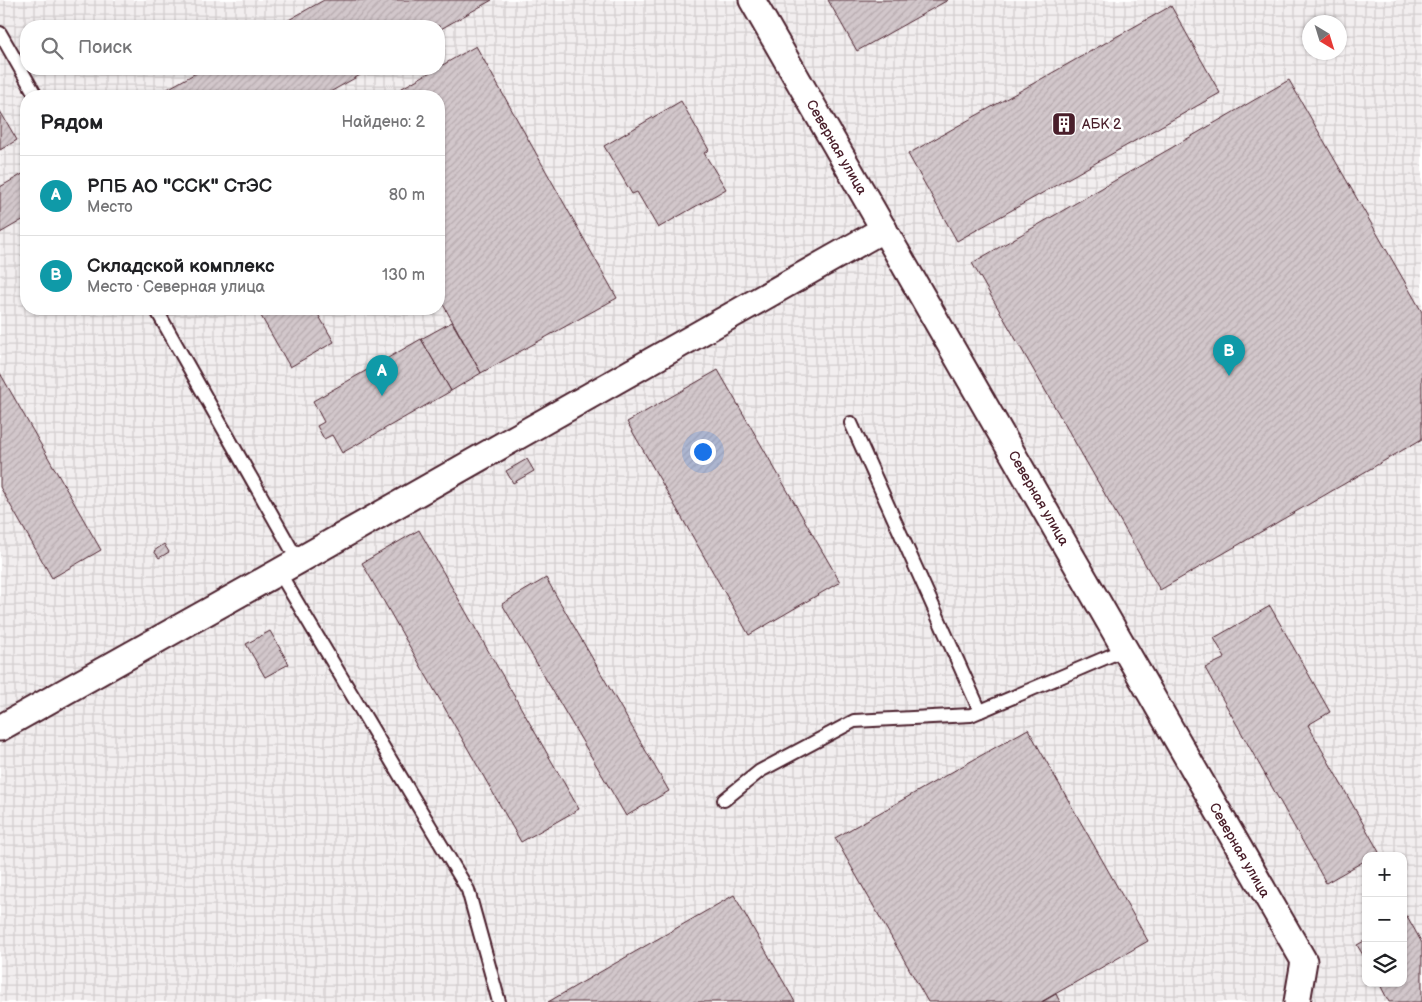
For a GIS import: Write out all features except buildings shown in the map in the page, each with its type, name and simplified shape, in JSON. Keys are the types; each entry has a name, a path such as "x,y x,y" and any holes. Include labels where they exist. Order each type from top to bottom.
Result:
{"street":[{"name":"Северная улица","path":"752,0 1304,961 1297,1002"},
{"path":"0,728 884,229"}],"lane":[{"path":"0,33 20,68"},
{"path":"24,75 33,90"},
{"path":"159,315 289,566 468,890 499,1002"},
{"path":"851,423 980,711"},
{"path":"724,800 760,771 854,721 971,715 1126,649"}],"shaded area":[{"path":"0,0 1422,0 1422,1002 0,1002"}],"place":[{"name":"АБК 2","path":"1064,124"},
{"name":"Складской комплекс","path":"1229,376"},
{"name":"РПБ АО \"ССК\" СтЭС","path":"382,396"}]}
